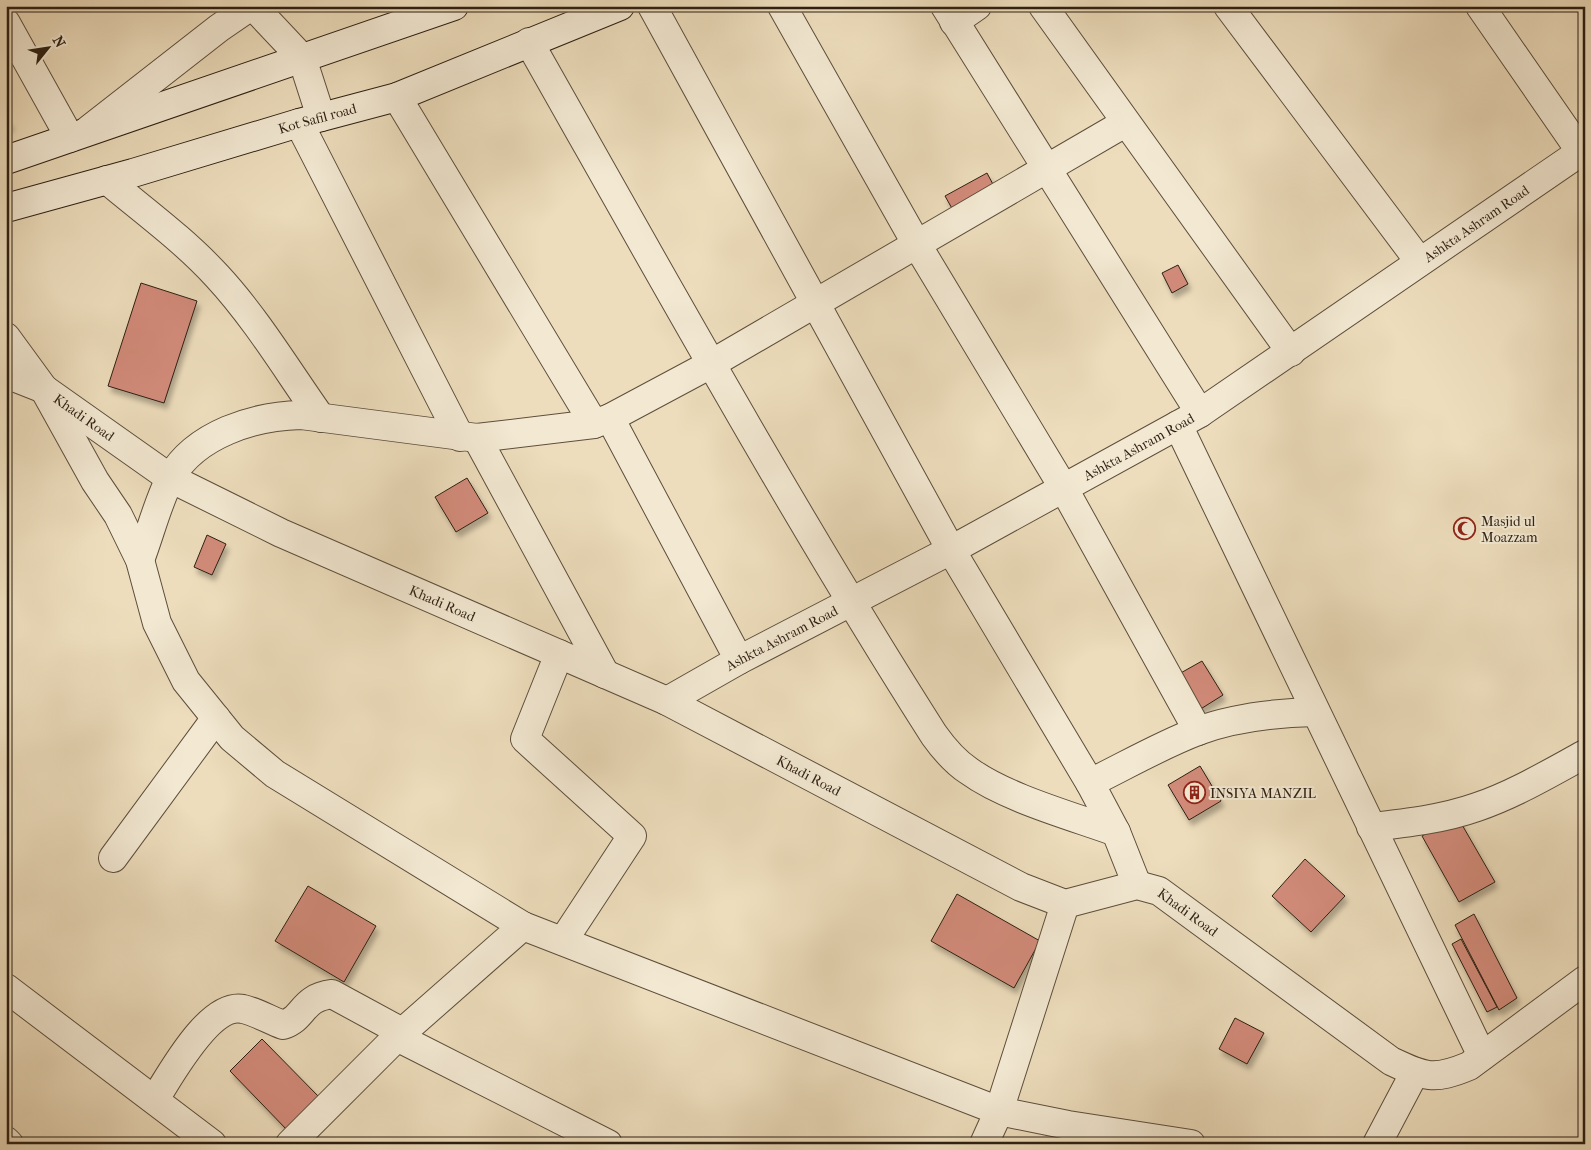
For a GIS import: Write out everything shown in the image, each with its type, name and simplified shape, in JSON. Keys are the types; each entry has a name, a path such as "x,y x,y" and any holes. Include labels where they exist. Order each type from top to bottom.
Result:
{"street":[{"path":"77,135 219,28 252,6 302,58 310,120 468,437 605,674"},
{"path":"6,160 454,6"},
{"name":"Kot Safil road","path":"6,208 310,120 397,97 620,6"},
{"path":"652,6 951,550 1090,783 1116,832 1137,885 1065,904 999,1111 984,1144"},
{"path":"782,6 916,243 1064,486 1198,731"},
{"path":"977,6 950,14 1048,168 1189,419 1316,712 1482,1056"},
{"path":"1043,6 1125,123 1291,352"},
{"path":"1228,6 1419,261"},
{"path":"1480,6 1583,151"},
{"path":"6,23 77,135"},
{"path":"529,42 711,364 850,602 948,754 969,771 996,787 1116,832"},
{"path":"397,97 602,421 739,660"},
{"path":"140,560 170,478 187,456 208,439 230,430 282,415 321,418 468,437 602,421 711,364 1125,123"},
{"name":"Ashkta Ashram Road","path":"667,700 739,660 951,550 1064,486 1189,419 1291,352 1419,261 1583,151"},
{"path":"107,180 218,276 321,418"},
{"path":"6,336 44,389 95,481 118,515 140,560 157,623 186,681 232,738 275,774 523,926 999,1111 1068,1125 1191,1144"},
{"name":"Khadi Road","path":"7,375 44,389 170,478 281,533 667,700 1021,886 1065,904"},
{"path":"559,654 525,739 632,836 562,941"},
{"path":"1090,783 1198,731 1235,720 1278,713 1316,712"},
{"path":"113,858 216,718"},
{"path":"1371,827 1420,822 1476,808 1522,788 1585,754"},
{"name":"Khadi Road","path":"1137,885 1160,891 1391,1061 1415,1072 1434,1077 1449,1074 1469,1066 1585,980"},
{"path":"290,1144 400,1034 523,926"},
{"path":"6,988 212,1144"},
{"path":"155,1100 199,1033 213,1020 229,1011 242,1008 283,1024 293,1019 312,999 332,994 400,1034 608,1144"},
{"path":"1377,1144 1415,1072"},
{"path":"6,1141 9,1144"}],"building":[{"path":"6,118 11,124 6,129"},
{"path":"987,173 996,190 954,212 945,196"},
{"path":"1178,265 1188,284 1172,293 1162,273"},
{"path":"141,283 197,301 164,403 108,386"},
{"path":"467,478 488,513 456,532 435,497"},
{"path":"207,535 226,544 212,575 194,567"},
{"path":"1202,661 1223,695 1191,715 1170,679"},
{"name":"INSIYA MANZIL","path":"1200,766 1221,801 1189,820 1168,785"},
{"path":"1457,816 1495,882 1459,902 1422,836"},
{"path":"1305,859 1345,896 1311,932 1272,896"},
{"path":"308,886 376,926 344,982 275,941"},
{"path":"957,894 1040,941 1014,988 931,941"},
{"path":"1474,914 1517,998 1499,1010 1455,925"},
{"path":"1461,939 1497,1007 1487,1012 1452,944"},
{"path":"1235,1018 1264,1033 1247,1064 1219,1049"},
{"path":"262,1039 321,1099 288,1131 230,1071"}],"place":[{"name":"Masjid ul Moazzam","path":"1465,529"},
{"name":"INSIYA MANZIL","path":"1194,793"}]}
